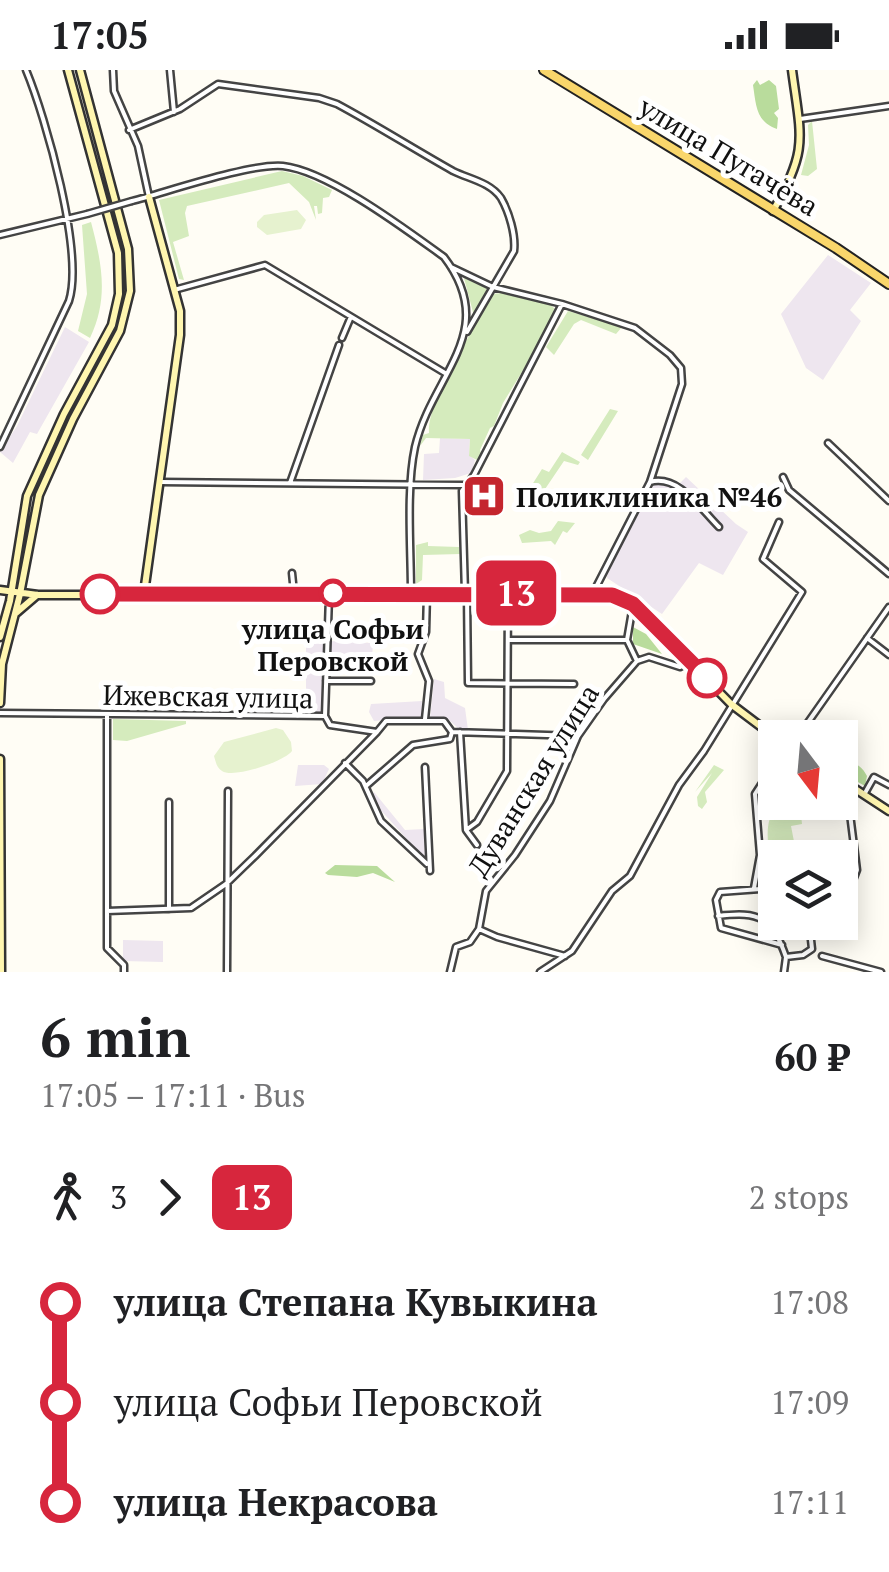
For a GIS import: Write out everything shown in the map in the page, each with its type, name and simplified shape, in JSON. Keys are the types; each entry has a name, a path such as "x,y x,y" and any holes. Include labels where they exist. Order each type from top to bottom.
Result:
{"main road":[{"path":"0,703 2,664 15,614 21,523 35,472 112,325 119,294 118,253 68,70"},
{"path":"0,637 24,573 39,495 72,419 120,331 130,290 128,249 80,70"},
{"name":"улица Пугачёва","path":"544,70 889,284"},
{"path":"773,211 798,163 801,138 792,70"},
{"path":"144,594 180,335 180,311 149,197"},
{"path":"0,590 38,594 612,595 633,604 731,704 758,724"},
{"path":"15,614 38,594"},
{"path":"0,758 2,972"},
{"path":"858,791 889,811"}],"street":[{"path":"0,447 69,302 73,282 67,219 36,95 26,70"},
{"path":"113,70 114,91 138,146 149,197"},
{"path":"170,70 174,112"},
{"path":"129,130 174,112 212,87 225,84 319,98 490,187 501,198 516,241 514,251 445,373 422,424 411,484 411,593"},
{"path":"798,119 889,106"},
{"path":"0,235 280,166 322,178 444,256 466,306 467,332"},
{"path":"174,290 265,265 445,373"},
{"path":"451,267 493,287 636,328 681,368 677,404 650,482 593,593"},
{"path":"562,304 474,475 464,485 468,683 574,684"},
{"path":"342,338 350,317"},
{"path":"290,483 340,345"},
{"path":"828,444 889,500"},
{"path":"783,476 789,490 889,574"},
{"path":"160,482 464,485"},
{"path":"650,482 674,482 719,527"},
{"path":"540,972 565,956 612,891 630,876 679,785 802,592 762,556 779,522"},
{"path":"292,574 294,594"},
{"path":"428,593 426,632 418,654 428,681 425,720 444,721 452,732"},
{"path":"466,830 477,822 507,772 508,593"},
{"path":"325,716 328,594"},
{"path":"633,604 627,640 637,661 649,658 680,667 691,661"},
{"path":"810,720 889,608"},
{"path":"868,638 889,655"},
{"path":"509,640 627,640"},
{"name":"Дуванская улица","path":"450,972 456,946 470,942 479,928 486,891 550,801 578,736 637,661"},
{"path":"325,681 371,681"},
{"name":"Ижевская улица","path":"0,714 325,716 330,726 377,732 386,721 425,720"},
{"path":"107,716 107,948 124,965 124,972"},
{"path":"107,911 192,908 226,884 377,732"},
{"path":"452,732 578,736"},
{"path":"366,786 412,745 444,741 450,739 452,732"},
{"path":"460,732 466,830 476,845"},
{"path":"345,763 366,786 381,821 428,868 425,767"},
{"path":"864,795 874,777 889,785"},
{"path":"754,888 760,855 754,794 758,788"},
{"path":"227,972 228,791"},
{"path":"169,802 169,909"},
{"path":"758,888 717,894 721,928 782,945"},
{"path":"718,916 750,914 771,924 786,957 784,972"},
{"path":"479,928 497,938 565,956"},
{"path":"786,957 812,949 811,940"},
{"path":"822,956 881,972"}],"shaded area":[{"path":"828,255 871,283 850,310 861,321 823,380 806,368 781,314"},
{"path":"65,327 89,342 37,434 30,432 13,463 0,452 17,426"},
{"path":"440,438 470,439 469,455 475,460 471,473 423,480 424,454 439,453"},
{"path":"686,477 748,532 723,575 699,563 662,614 607,578 605,571 655,483 675,488"},
{"path":"329,641 373,643 372,658 328,656"},
{"path":"306,642 323,642 323,713 306,713"},
{"path":"434,679 444,682 445,698 465,708 468,730 460,730 448,719 430,718"},
{"path":"422,701 422,717 374,721 369,712 371,704"},
{"path":"298,765 324,765 329,769 322,784 295,786"},
{"path":"374,792 405,830 424,829 425,859 376,805 371,796"},
{"path":"123,940 163,941 163,962 123,961"}],"green space":[{"path":"757,80 760,85 769,80 776,86 777,129 758,112 753,85"},
{"path":"812,121 817,169 808,176 801,175 809,145 808,125"},
{"path":"282,171 332,190 329,197 323,198 322,213 318,214 314,206 316,220 309,202 289,183 187,206 189,236 173,242 184,280 179,279 159,200"},
{"path":"297,210 306,220 301,229 267,235 257,227 264,215"},
{"path":"91,222 102,295 90,338 78,331 87,294 82,225"},
{"path":"464,278 486,288 474,316"},
{"path":"493,294 551,305 556,310 490,428 480,450 482,456 479,461 469,456 470,439 426,438 420,446 423,435 429,433 436,402 454,364"},
{"path":"568,311 622,327 616,334 581,320 574,324 554,355 546,347"},
{"path":"610,409 618,411 588,460 581,455"},
{"path":"562,452 580,462 578,465 564,461 541,495 533,493 530,488 542,469 549,472"},
{"path":"558,521 575,523 567,533 563,531 555,545 551,541 522,543 519,535 530,530 551,531"},
{"path":"428,542 428,546 459,547 460,554 423,555 422,580 416,584 416,545"},
{"path":"633,627 646,634 662,654 633,644"},
{"path":"113,719 186,724 127,741 113,740"},
{"path":"276,728 283,730 291,742 292,751 287,755 248,771 228,773 218,768 214,756 224,742"},
{"path":"714,765 724,770 705,792 707,802 702,809 697,797 712,773 695,792"},
{"path":"858,766 867,776 865,786 858,782"},
{"path":"770,820 802,820 802,824 791,826 794,840 768,840"},
{"path":"335,865 377,866 395,882 373,873 357,877 325,873"}],"bus line":[{"name":"13","path":"100,594 612,595 633,604 707,678"}],"place":[{"name":"Поликлиника №46","path":"484,496"},
{"name":"улица Софьи Перовской","path":"333,593"}]}
